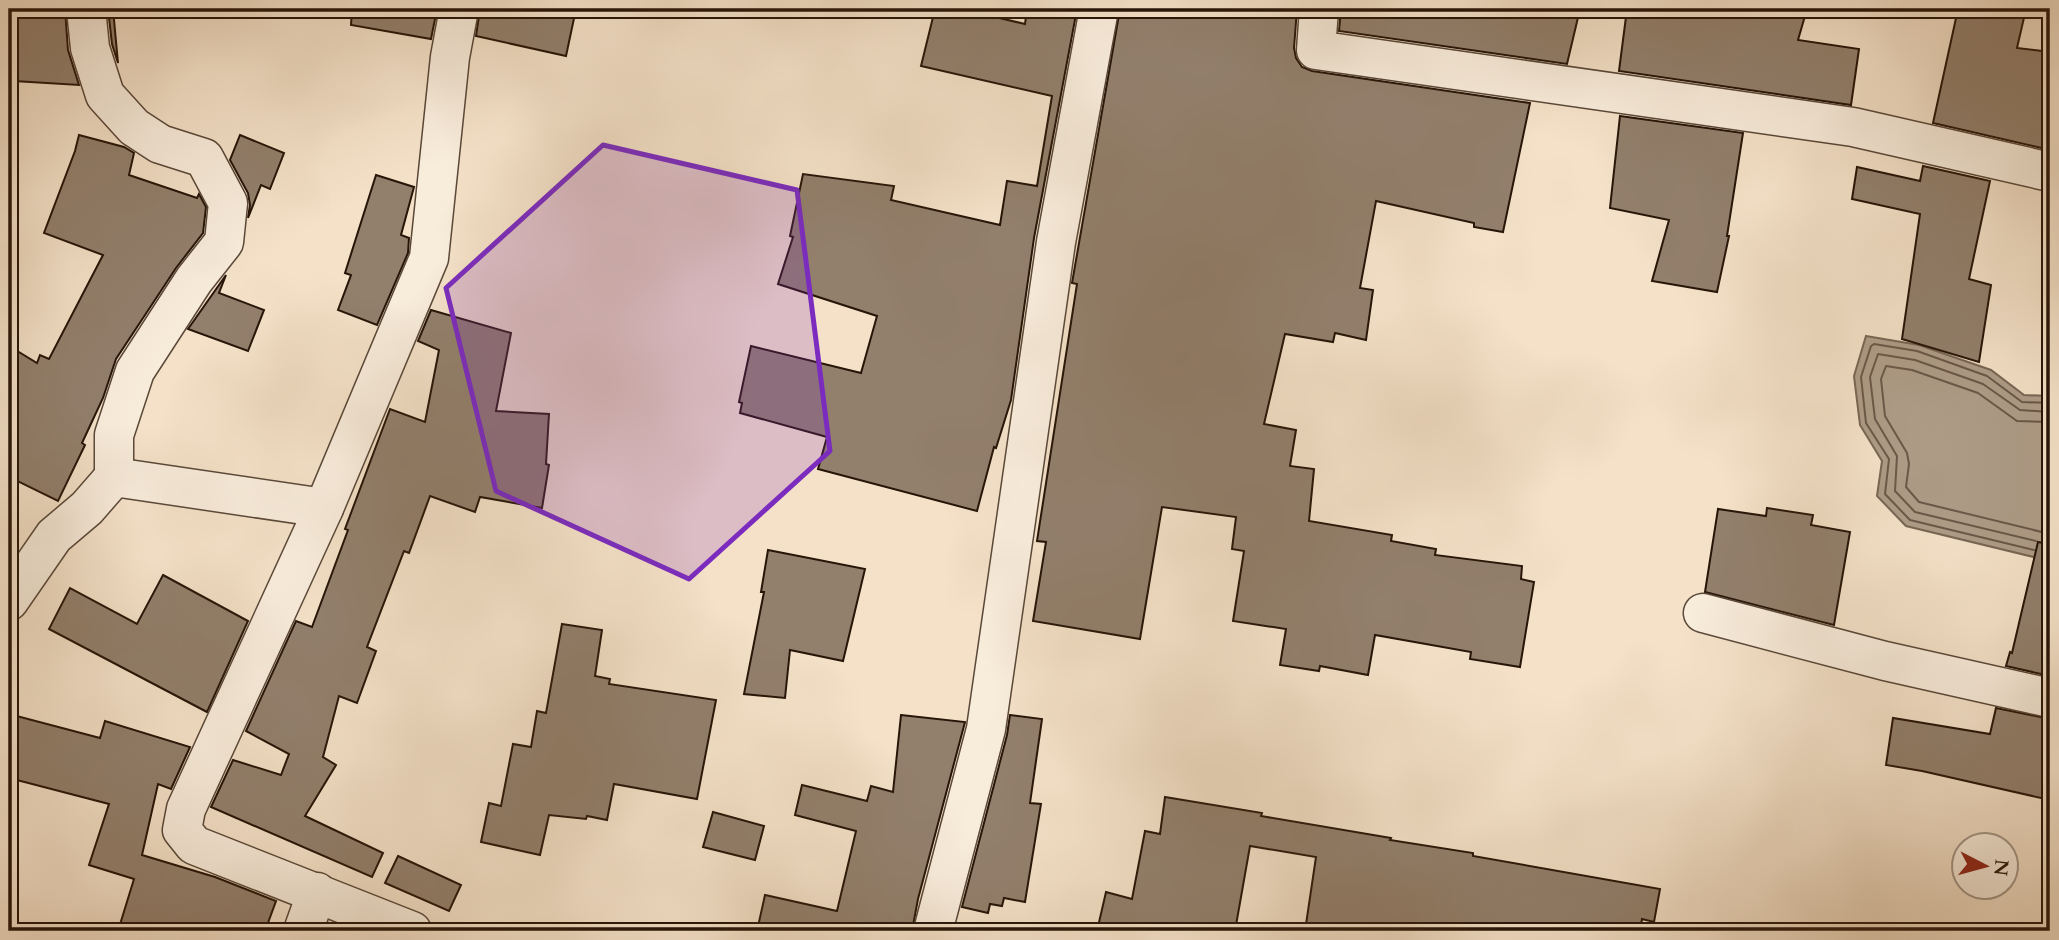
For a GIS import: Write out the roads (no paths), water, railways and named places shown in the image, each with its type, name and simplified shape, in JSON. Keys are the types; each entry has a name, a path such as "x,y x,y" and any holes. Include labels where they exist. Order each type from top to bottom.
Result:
{"street":[{"path":"9,601 54,536 86,508 114,477 114,435 135,371 194,280 224,242 228,203 204,158 160,144 134,127 105,95 90,48 86,9"},
{"path":"412,931 194,845 182,830 186,809 324,508 429,258 450,57 459,9"},
{"path":"933,931 986,729 1056,242 1099,9"},
{"path":"1319,9 1316,50 1853,127 2050,172"},
{"path":"114,477 324,508"},
{"path":"1703,613 1885,661 2050,698"},
{"path":"303,931 317,892"}],"water":[{"path":"1866,336 1919,345 1991,370 2024,395 2050,396 2050,561 1906,526 1877,496 1882,461 1860,425 1854,376"}]}
